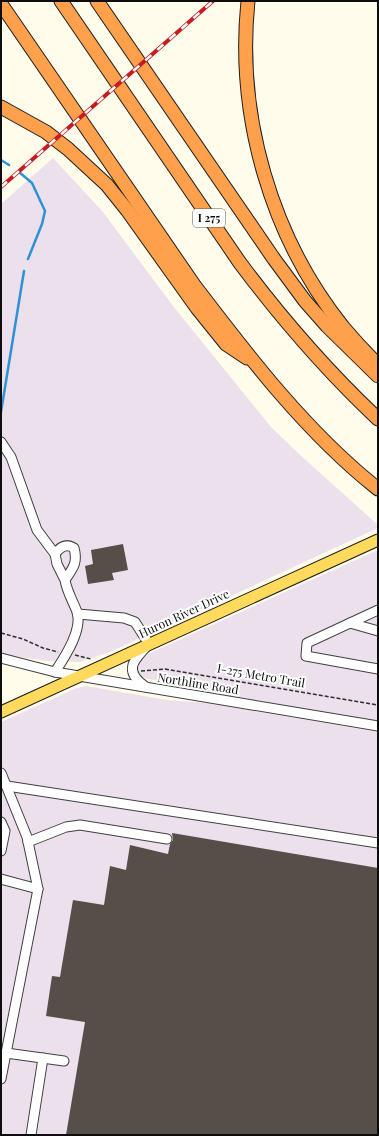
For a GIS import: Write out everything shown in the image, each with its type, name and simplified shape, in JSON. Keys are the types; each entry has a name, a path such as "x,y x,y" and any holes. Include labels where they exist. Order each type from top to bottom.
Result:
{"highway":[{"name":"I 275","path":"61,1 259,289 312,353 348,391 378,419"},
{"path":"97,1 274,259 327,326 378,376"},
{"path":"248,1 246,65 249,102 256,143 267,184 290,240 317,289 343,326 378,365"},
{"path":"1,4 194,285 291,406 363,477 378,489"},
{"path":"1,107 46,132 68,149 107,185 127,210 197,308 226,344 258,365"}],"main road":[{"name":"Huron River Drive","path":"1,712 378,540"}],"street":[{"path":"1,442 11,457 37,530 54,554 65,580 66,588 78,614 77,630 66,654 55,672"},
{"path":"54,554 63,546 69,545 74,548 76,556 75,564 65,580"},
{"path":"378,610 307,643 306,656 378,669"},
{"path":"78,614 124,618 135,622 149,644 135,660 132,667 137,680 147,687"},
{"path":"350,623 378,631"},
{"name":"Northline Road","path":"1,659 16,661 55,672 378,726"},
{"path":"1,773 9,790 28,842 38,889 1,1079"},
{"path":"1,798 9,790"},
{"path":"9,790 378,843"},
{"path":"1,822 5,831 1,851"},
{"path":"28,842 66,827 80,825 166,839"},
{"path":"1,879 38,889"},
{"path":"6,1052 64,1061"},
{"path":"31,1135 43,1058"}],"path":[{"path":"1,633 23,639 43,648 60,653"},
{"path":"71,654 90,659"},
{"name":"I-275 Metro Trail","path":"142,672 165,669 378,705"}],"shaded area":[{"path":"53,158 103,212 173,306 271,427 378,525 378,528 112,651 80,662 47,661 1,654 1,204"},
{"path":"378,550 378,721 205,692 187,686 144,678 138,673 140,661 148,654"},
{"path":"86,686 167,700 207,703 378,732 378,1135 1,1135 1,722 77,688"}],"building":[{"path":"123,544 128,570 112,573 114,580 88,584 85,566 93,564 91,550"},
{"path":"172,833 378,868 378,1135 66,1135 85,1022 46,1016 52,976 60,977 73,900 104,905 110,866 126,870 130,845 168,854 170,844 173,840"}],"waterway":[{"path":"1,160 9,165"},
{"path":"19,172 32,183 45,211 42,224 28,259"},
{"path":"1,412 24,271"}],"railway":[{"path":"1,187 213,1"}]}
